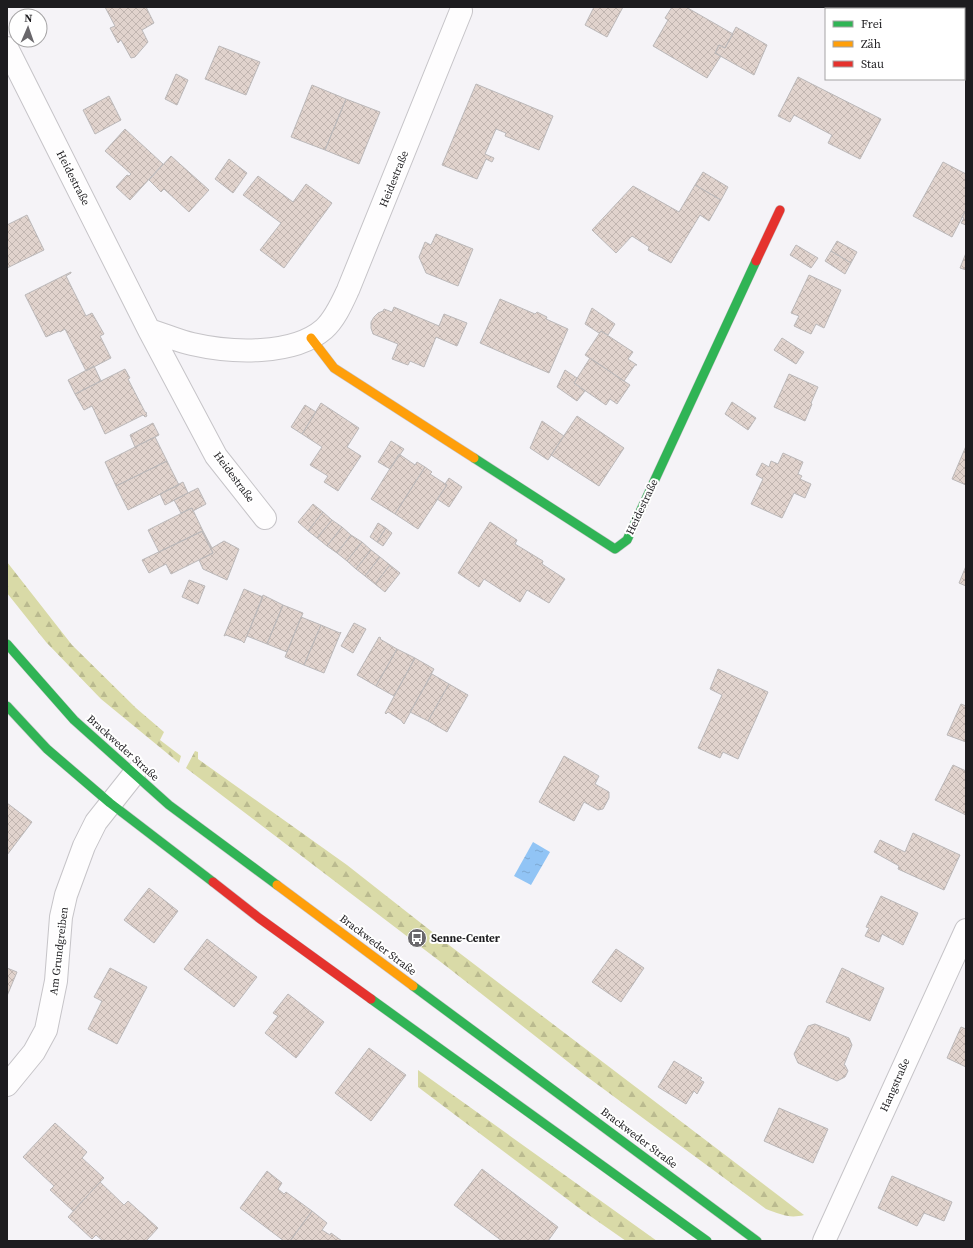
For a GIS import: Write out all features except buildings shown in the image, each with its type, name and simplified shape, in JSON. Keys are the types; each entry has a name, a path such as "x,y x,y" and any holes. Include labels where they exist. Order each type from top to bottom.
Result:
{"main road":[{"name":"Heidestraße","path":"311,338 334,368 615,549 627,540 780,210"},
{"name":"Brackweder Straße","path":"7,644 74,720 169,805 757,1241"},
{"path":"7,706 47,749 110,804 259,918 707,1241"}],"street":[{"name":"Heidestraße","path":"149,330 192,344 225,349 259,349 288,346 311,338 326,328 337,313 348,290 461,11"},
{"name":"Heidestraße","path":"7,48 149,330 216,456 265,518"},
{"name":"Am Grundgreiben","path":"7,1085 34,1052 46,1030 56,982 58,938 61,917 66,895 84,846 96,822 134,774"},
{"name":"Hangstraße","path":"824,1241 966,930"}],"green space":[{"path":"7,562 72,645 136,708 164,732 160,740 181,756 179,763 101,699 46,642 7,593"},
{"path":"195,751 198,752 198,759 347,865 445,942 804,1215 789,1216 766,1209 586,1076 446,966 186,768"},
{"path":"418,1070 657,1241 626,1241 583,1211 418,1087"}],"water":[{"path":"533,842 550,852 531,885 514,876"}],"traffic: fast":[{"path":"474,458 615,549 627,540 756,261"},
{"path":"7,644 74,720 169,805 277,885"},
{"path":"7,706 47,749 110,803 213,882"},
{"path":"413,986 757,1241"},
{"path":"371,999 707,1241"}],"traffic: slow":[{"path":"311,338 334,368 474,458"},
{"path":"277,885 413,986"}],"traffic: jam":[{"path":"756,261 780,210"},
{"path":"213,882 259,918 371,999"}],"place":[{"name":"Senne-Center","path":"417,938"}]}
